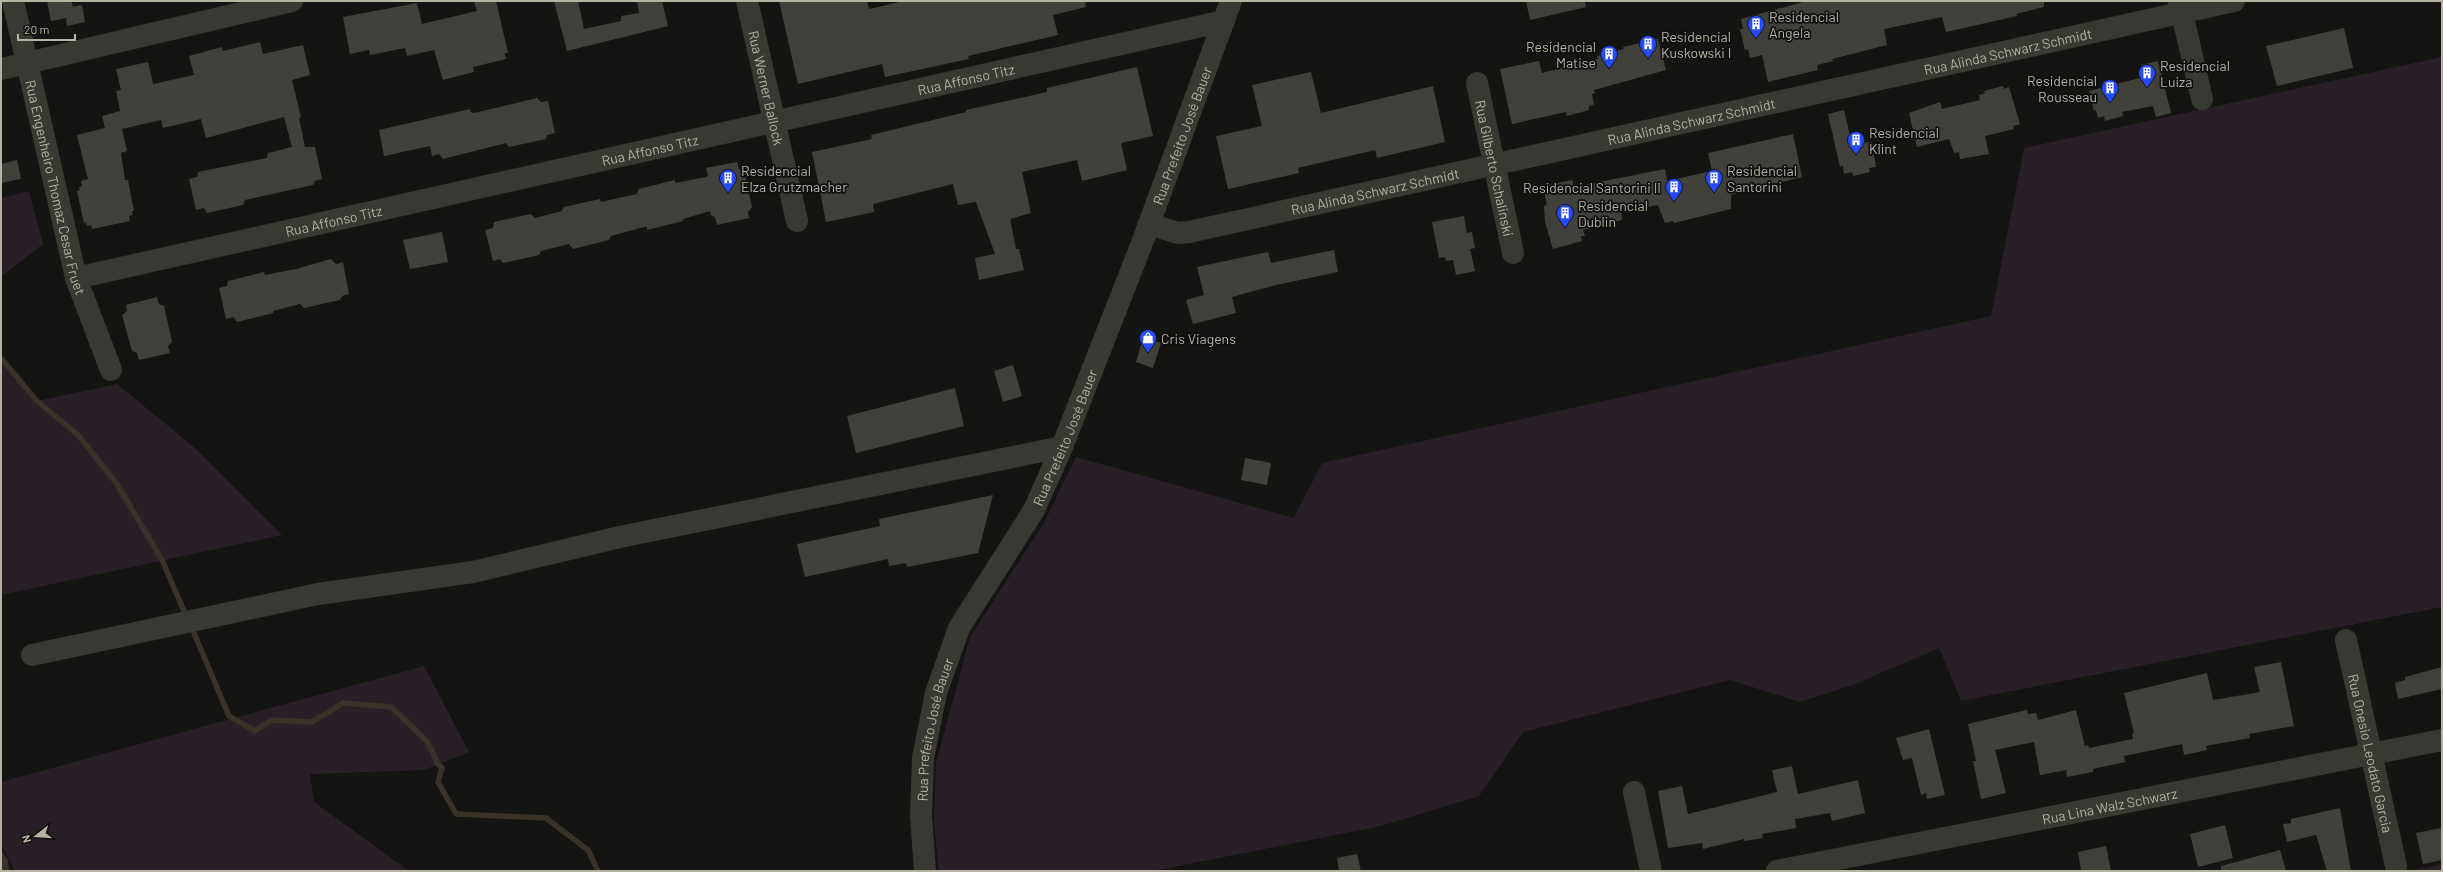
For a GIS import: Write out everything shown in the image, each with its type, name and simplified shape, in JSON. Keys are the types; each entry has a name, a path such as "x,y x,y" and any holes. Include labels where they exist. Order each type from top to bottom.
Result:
{"street":[{"name":"Rua Engenheiro Thomaz Cesar Fruet","path":"13,1 76,278 111,370"},
{"path":"1,69 292,1"},
{"name":"Rua Werner Ballock","path":"747,1 797,221"},
{"name":"Rua Alinda Schwarz Schmidt","path":"1149,224 1178,233 1189,232 2181,7 2234,1"},
{"path":"2181,7 2202,99"},
{"name":"Rua Affonso Titz","path":"76,278 775,122 1228,11"},
{"name":"Rua Prefeito José Bauer","path":"925,871 922,816 923,758 936,694 959,628 1034,510 1062,447 1149,224 1228,11"},
{"name":"Rua Gilberto Schalinski","path":"1477,83 1513,253"},
{"path":"32,655 318,594 473,572 620,537 1062,447"},
{"name":"Rua Onesio Leodato Garcia","path":"2346,640 2396,866"},
{"name":"Rua Lina Walz Schwarz","path":"1777,871 2442,740"},
{"path":"1634,792 1650,871"}],"shaded area":[{"path":"2442,57 2442,607 1961,701 1939,648 1855,684 1800,702 1730,680 1523,732 1479,796 1381,826 1153,871 939,871 934,824 936,763 970,637 1044,523 1076,457 1294,518 1322,463 1991,316 2024,148"},
{"path":"29,191 43,244 1,277 1,198"},
{"path":"1,358 37,401 117,384 195,448 282,535 1,595"},
{"path":"424,666 469,752 424,770 310,774 314,802 409,871 15,871 1,845 1,782"},
{"path":"1,850 8,860 9,871 1,871"},
{"path":"2442,864 2442,871 2410,871"}],"building":[{"path":"47,1 71,1 73,7 82,5 85,22 67,26 66,18 51,21"},
{"path":"474,1 496,1 508,53 505,53 506,59 473,67 474,72 443,80 434,50 407,56 405,48 370,55 369,50 350,54 343,17 417,3 422,24 477,11"},
{"path":"554,1 578,1 584,29 621,21 621,16 639,13 637,1 662,1 668,26 567,51"},
{"path":"779,1 867,1 869,9 904,1 1085,1 1086,7 1053,15 1058,35 968,56 969,59 885,77 882,64 798,84"},
{"path":"1526,1 1585,1 1586,7 1530,20"},
{"path":"1807,1 2044,1 2044,7 2016,14 2017,16 1946,32 1942,17 1884,29 1887,45 1832,59 1833,61 1817,65 1818,70 1768,82 1762,55 1750,58 1748,49 1745,50 1740,29 1743,29 1741,19"},
{"path":"2344,28 2353,68 2277,86 2266,46"},
{"path":"1658,39 1666,70 1594,90 1595,93 1592,94 1594,105 1589,106 1589,110 1567,116 1566,112 1512,124 1500,69 1539,61 1542,73 1598,59 1597,56 1624,49 1623,47"},
{"path":"260,42 263,54 303,45 310,75 292,80 301,117 299,118 305,147 315,147 322,179 315,181 313,185 245,200 243,205 207,213 204,208 196,210 189,179 197,177 198,172 267,158 268,153 292,147 284,117 206,138 201,119 163,128 161,120 122,129 127,151 121,153 125,180 128,180 134,211 132,211 133,215 129,216 130,221 92,229 91,225 87,226 86,222 84,223 77,191 80,190 79,187 82,186 81,181 88,179 77,135 105,128 102,116 120,111 116,91 121,90 116,69 148,62 153,84 194,75 189,56 222,47 223,51"},
{"path":"2158,61 2171,113 2156,117 2153,106 2122,112 2123,116 2105,121 2104,116 2098,118 2096,110 2094,111 2089,91 2144,77 2141,65"},
{"path":"1137,67 1153,136 1121,143 1127,170 1082,181 1077,160 1022,172 1031,213 1010,219 1016,249 1019,249 1024,270 979,280 975,258 995,254 976,202 958,205 953,184 873,204 874,212 826,222 812,152 872,139 871,135 966,112 966,110 1047,92 1047,88"},
{"path":"1311,72 1321,113 1433,86 1445,142 1377,158 1375,150 1298,168 1299,173 1228,189 1216,136 1262,126 1252,85"},
{"path":"2003,86 2004,89 2009,87 2020,124 2013,126 2014,129 1985,136 1989,154 1960,159 1959,152 1954,153 1949,139 1917,147 1909,113 1940,102 1942,109 1980,100 1979,95 1985,93 1984,91"},
{"path":"537,98 541,102 548,101 555,133 547,135 546,139 509,147 506,143 443,159 439,154 432,156 430,146 384,156 379,130 470,109 471,112 474,113"},
{"name":"Residencial Klint","path":"1844,110 1852,144 1872,142 1876,167 1869,168 1870,172 1853,176 1852,172 1844,174 1843,166 1840,167 1828,114"},
{"path":"1793,134 1802,177 1731,195 1731,209 1674,223 1673,221 1665,223 1658,205 1621,212 1622,220 1583,230 1585,236 1581,236 1582,241 1553,249 1545,222 1544,206 1547,205 1543,186 1572,180 1574,187 1665,169 1667,181 1712,171 1708,153"},
{"path":"17,160 21,179 1,183 1,164"},
{"path":"737,162 739,169 744,171 752,207 748,212 749,218 717,225 715,217 711,215 710,211 683,219 683,221 647,230 647,227 644,227 611,236 609,240 573,249 569,244 541,251 539,255 503,263 500,259 493,261 485,230 493,228 494,222 531,214 535,218 562,211 564,207 600,199 601,202 637,194 639,189 675,180 675,183 706,177 708,176 706,168"},
{"path":"1464,216 1467,233 1472,232 1475,248 1470,249 1475,271 1456,275 1453,260 1446,261 1445,257 1439,258 1432,222"},
{"path":"442,232 448,262 410,269 403,240"},
{"path":"1334,250 1338,272 1276,285 1232,297 1236,313 1193,324 1186,300 1204,295 1197,267 1268,252 1271,263"},
{"path":"331,259 336,264 343,262 349,294 342,296 340,300 304,308 300,304 273,311 273,313 237,322 234,317 226,319 219,288 227,286 228,281 264,272 265,275 296,269"},
{"path":"157,297 159,304 164,306 172,342 168,346 170,353 139,360 137,353 132,351 122,315 127,311 126,305"},
{"name":"Cris Viagens","path":"1143,338 1161,343 1153,368 1136,362"},
{"path":"1013,365 1022,396 1003,402 994,371"},
{"path":"955,388 964,426 856,453 847,416"},
{"path":"1245,458 1271,463 1267,485 1241,480"},
{"path":"993,495 978,553 907,567 906,563 889,566 888,559 805,577 797,544 880,526 879,519"},
{"path":"2281,662 2294,726 2249,734 2250,738 2206,746 2207,750 2184,755 2182,744 2124,756 2125,762 2093,769 2093,772 2067,777 2066,770 2040,775 2034,742 1995,750 2006,793 1981,799 1973,761 1976,761 1968,724 2027,710 2028,714 2036,713 2038,720 2076,710 2085,746 2088,745 2089,748 2133,739 2132,734 2134,733 2124,693 2207,673 2213,700 2260,692 2254,667"},
{"path":"2442,667 2442,689 2398,699 2395,683 2405,680 2405,677"},
{"path":"1929,729 1945,795 1927,799 1926,793 1921,795 1912,758 1903,760 1896,738"},
{"path":"1792,766 1798,794 1858,780 1865,813 1832,821 1830,813 1795,819 1796,828 1762,834 1763,838 1744,841 1744,839 1703,849 1702,843 1668,848 1658,791 1682,786 1688,814 1777,792 1772,770"},
{"path":"2340,808 2351,871 2327,871 2316,835 2287,842 2283,824 2291,823 2291,819"},
{"path":"2225,825 2233,858 2198,867 2190,834"},
{"path":"2442,828 2442,860 2423,864 2416,833"},
{"path":"2106,846 2111,871 2081,871 2078,852"},
{"path":"2280,850 2286,871 2221,871 2221,866"},
{"path":"1357,854 1361,871 1339,871 1337,858"}],"waterway":[{"path":"1,358 37,401 78,435 117,484 162,560 187,618"},
{"path":"191,626 229,716 255,731 272,720 312,722 343,703 391,707 427,741 438,764 442,768 438,782 456,814 546,818 588,850 598,871"}],"place":[{"name":"Residencial Angela","path":"1756,39"},
{"name":"Residencial Kuskowski I","path":"1648,59"},
{"name":"Residencial Matise","path":"1609,69"},
{"name":"Residencial Luiza","path":"2147,88"},
{"name":"Residencial Rousseau","path":"2110,103"},
{"name":"Residencial Klint","path":"1856,155"},
{"name":"Residencial Elza Grutzmacher","path":"728,193"},
{"name":"Residencial Santorini","path":"1714,193"},
{"name":"Residencial Santorini II","path":"1674,202"},
{"name":"Residencial Dublin","path":"1565,228"},
{"name":"Cris Viagens","path":"1148,353"}]}
